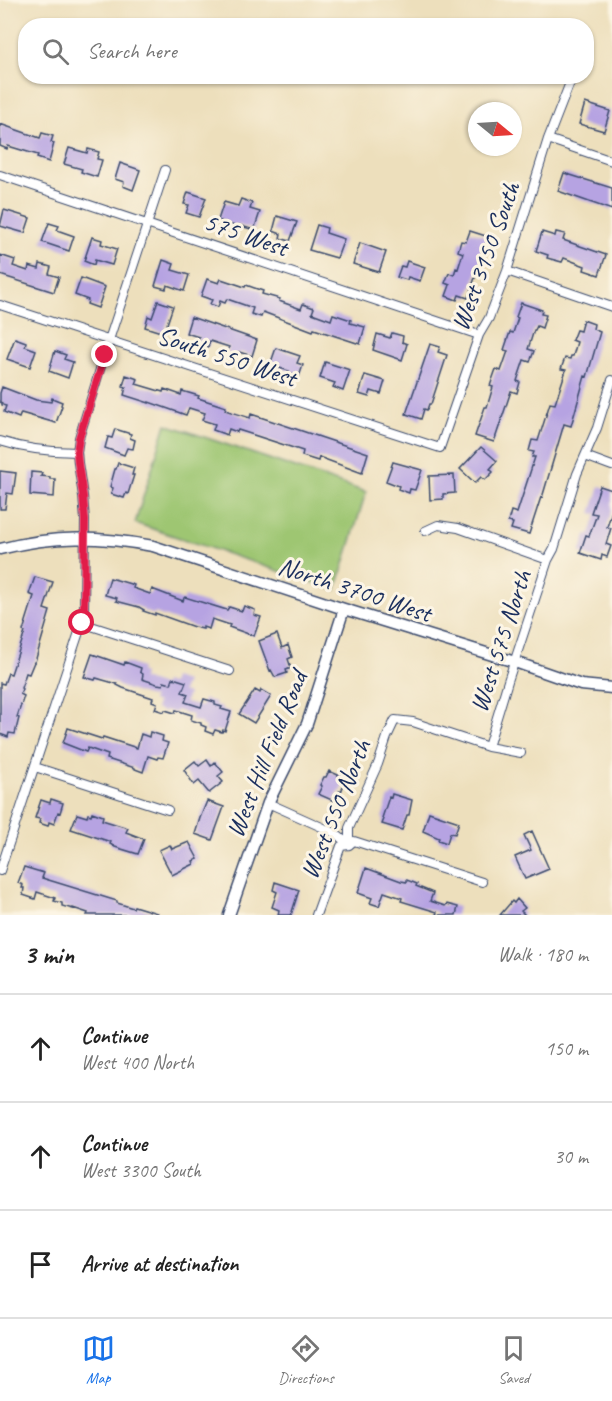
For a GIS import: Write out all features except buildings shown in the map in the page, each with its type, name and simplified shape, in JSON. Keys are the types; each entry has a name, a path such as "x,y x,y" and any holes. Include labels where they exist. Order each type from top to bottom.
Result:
{"street":[{"name":"West 3150 South","path":"440,448 479,334 489,318 507,271 548,139 569,84"},
{"path":"548,139 612,160"},
{"path":"0,871 82,623 85,520 77,452 79,438 165,171"},
{"name":"575 West","path":"0,175 479,334"},
{"path":"507,271 612,307"},
{"name":"South 550 West","path":"0,304 440,448"},
{"name":"West 575 North","path":"488,747 572,488 597,428 612,380"},
{"path":"0,441 32,449 77,452"},
{"path":"585,456 612,466"},
{"path":"425,531 438,525 458,528 548,560"},
{"name":"North 3700 West","path":"0,549 40,541 84,538 127,541 153,546 581,685 612,688"},
{"name":"West Hill Field Road","path":"229,915 268,804 307,724 344,609"},
{"path":"82,623 230,671"},
{"name":"West 550 North","path":"316,915 341,846 349,845 349,828 395,720 413,722 488,747"},
{"path":"488,747 521,753"},
{"path":"35,766 168,810"},
{"path":"268,804 335,833 349,845 354,841 482,882"}],"green space":[{"path":"166,424 366,492 336,590 135,523"}],"route":[{"path":"82,623 85,520 77,452 79,438 105,355"}]}
